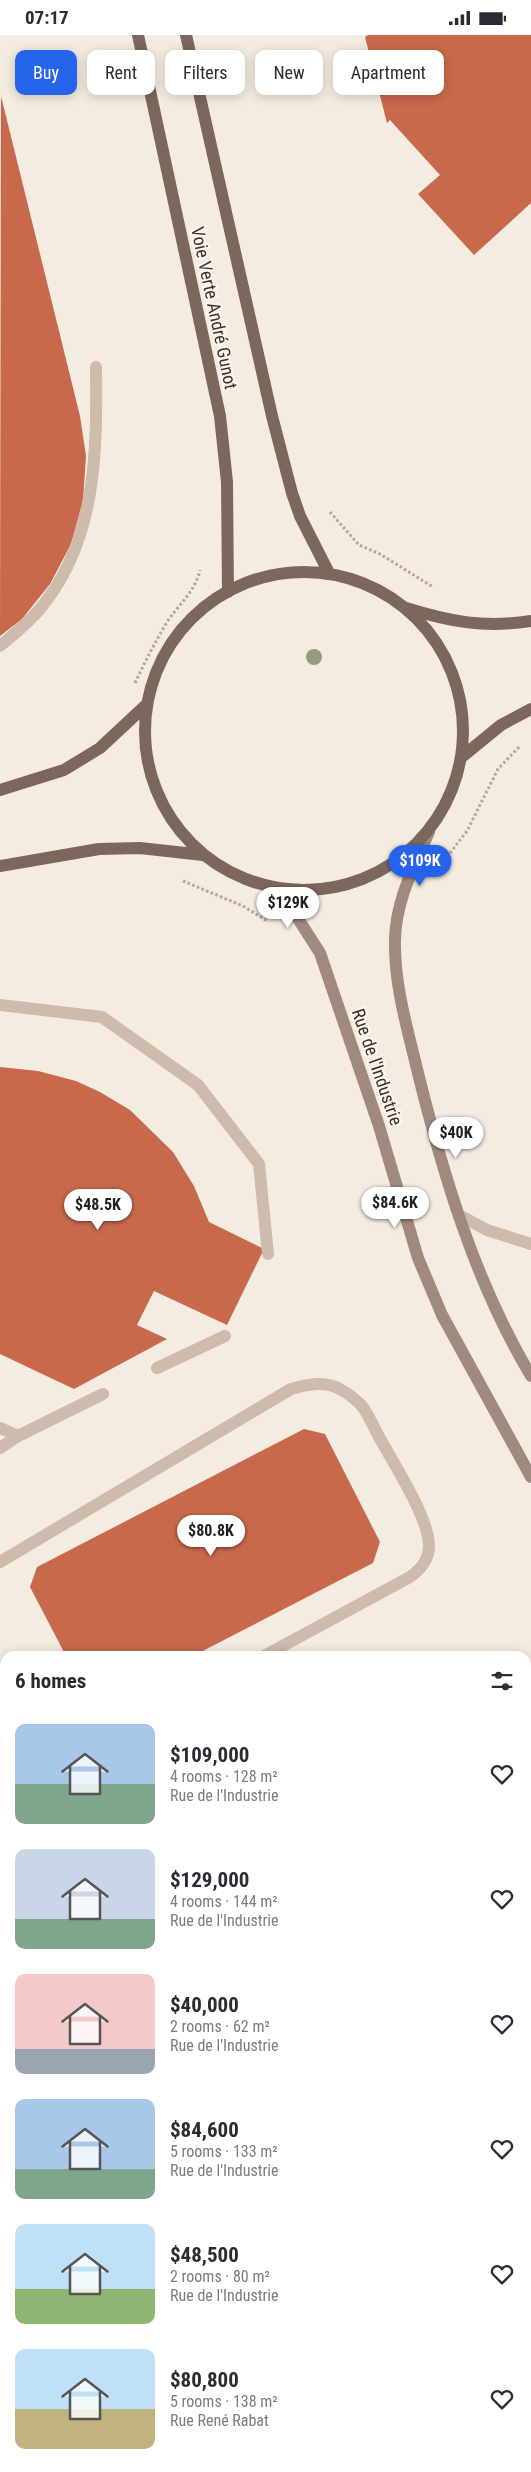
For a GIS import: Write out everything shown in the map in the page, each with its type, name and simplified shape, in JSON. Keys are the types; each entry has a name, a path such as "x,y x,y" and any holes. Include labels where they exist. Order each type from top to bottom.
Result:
{"main road":[{"name":"Voie Verte André Gunot","path":"138,35 220,416 227,482 228,592"},
{"name":"Voie Verte André Gunot","path":"186,35 272,416 300,516 329,573"},
{"path":"405,607 434,637 454,674 464,715 463,756 451,797 429,832 398,860 353,884 321,890 279,889 239,877 203,855 174,825 154,788 144,748 145,706 157,666 179,630 212,602 246,582 287,572 329,573 369,585 405,607 445,621 491,625 531,621"},
{"path":"0,790 64,770 100,748 145,706"},
{"path":"463,756 501,725 530,709"},
{"name":"Rue de l'Industrie","path":"429,832 398,909 395,938 396,980 433,1133 459,1215 484,1280 531,1376"},
{"path":"0,866 99,849 140,848 203,855"},
{"name":"Rue de l'Industrie","path":"279,889 320,953 379,1126 418,1258 442,1315 531,1477"}],"street":[{"path":"0,646 38,611 65,573 73,557 86,517 92,488 96,423 96,367"},
{"path":"0,1005 102,1017 198,1085 259,1164 268,1254"},
{"path":"459,1215 487,1230 531,1245"},
{"path":"157,1368 225,1336"},
{"path":"0,1563 291,1389 308,1384 325,1384 341,1389 361,1405 419,1511 428,1534 427,1559 420,1569 410,1577 273,1651"},
{"path":"0,1448 18,1436 103,1394"},
{"path":"0,1427 18,1436"}],"path":[{"path":"300,516 329,512 359,545 380,554 440,591"},
{"path":"132,689 150,651 168,620 197,584 202,561"},
{"path":"446,858 467,831 498,769 529,737 530,709"},
{"path":"177,878 212,894 243,905 270,923"}],"building":[{"path":"368,35 531,35 531,203 474,255 418,194 440,175 390,120 387,123 380,95 444,95 444,50 368,50 365,37"},
{"path":"1,96 80,416 86,456 83,501 71,544 50,584 22,619 0,636"},
{"path":"0,1067 38,1071 76,1081 100,1092 130,1110 173,1152 194,1186 209,1222 264,1249 227,1325 154,1291 137,1325 167,1339 74,1389 0,1354"},
{"path":"304,1429 325,1434 380,1542 373,1563 203,1651 63,1651 30,1587 37,1567"}]}
